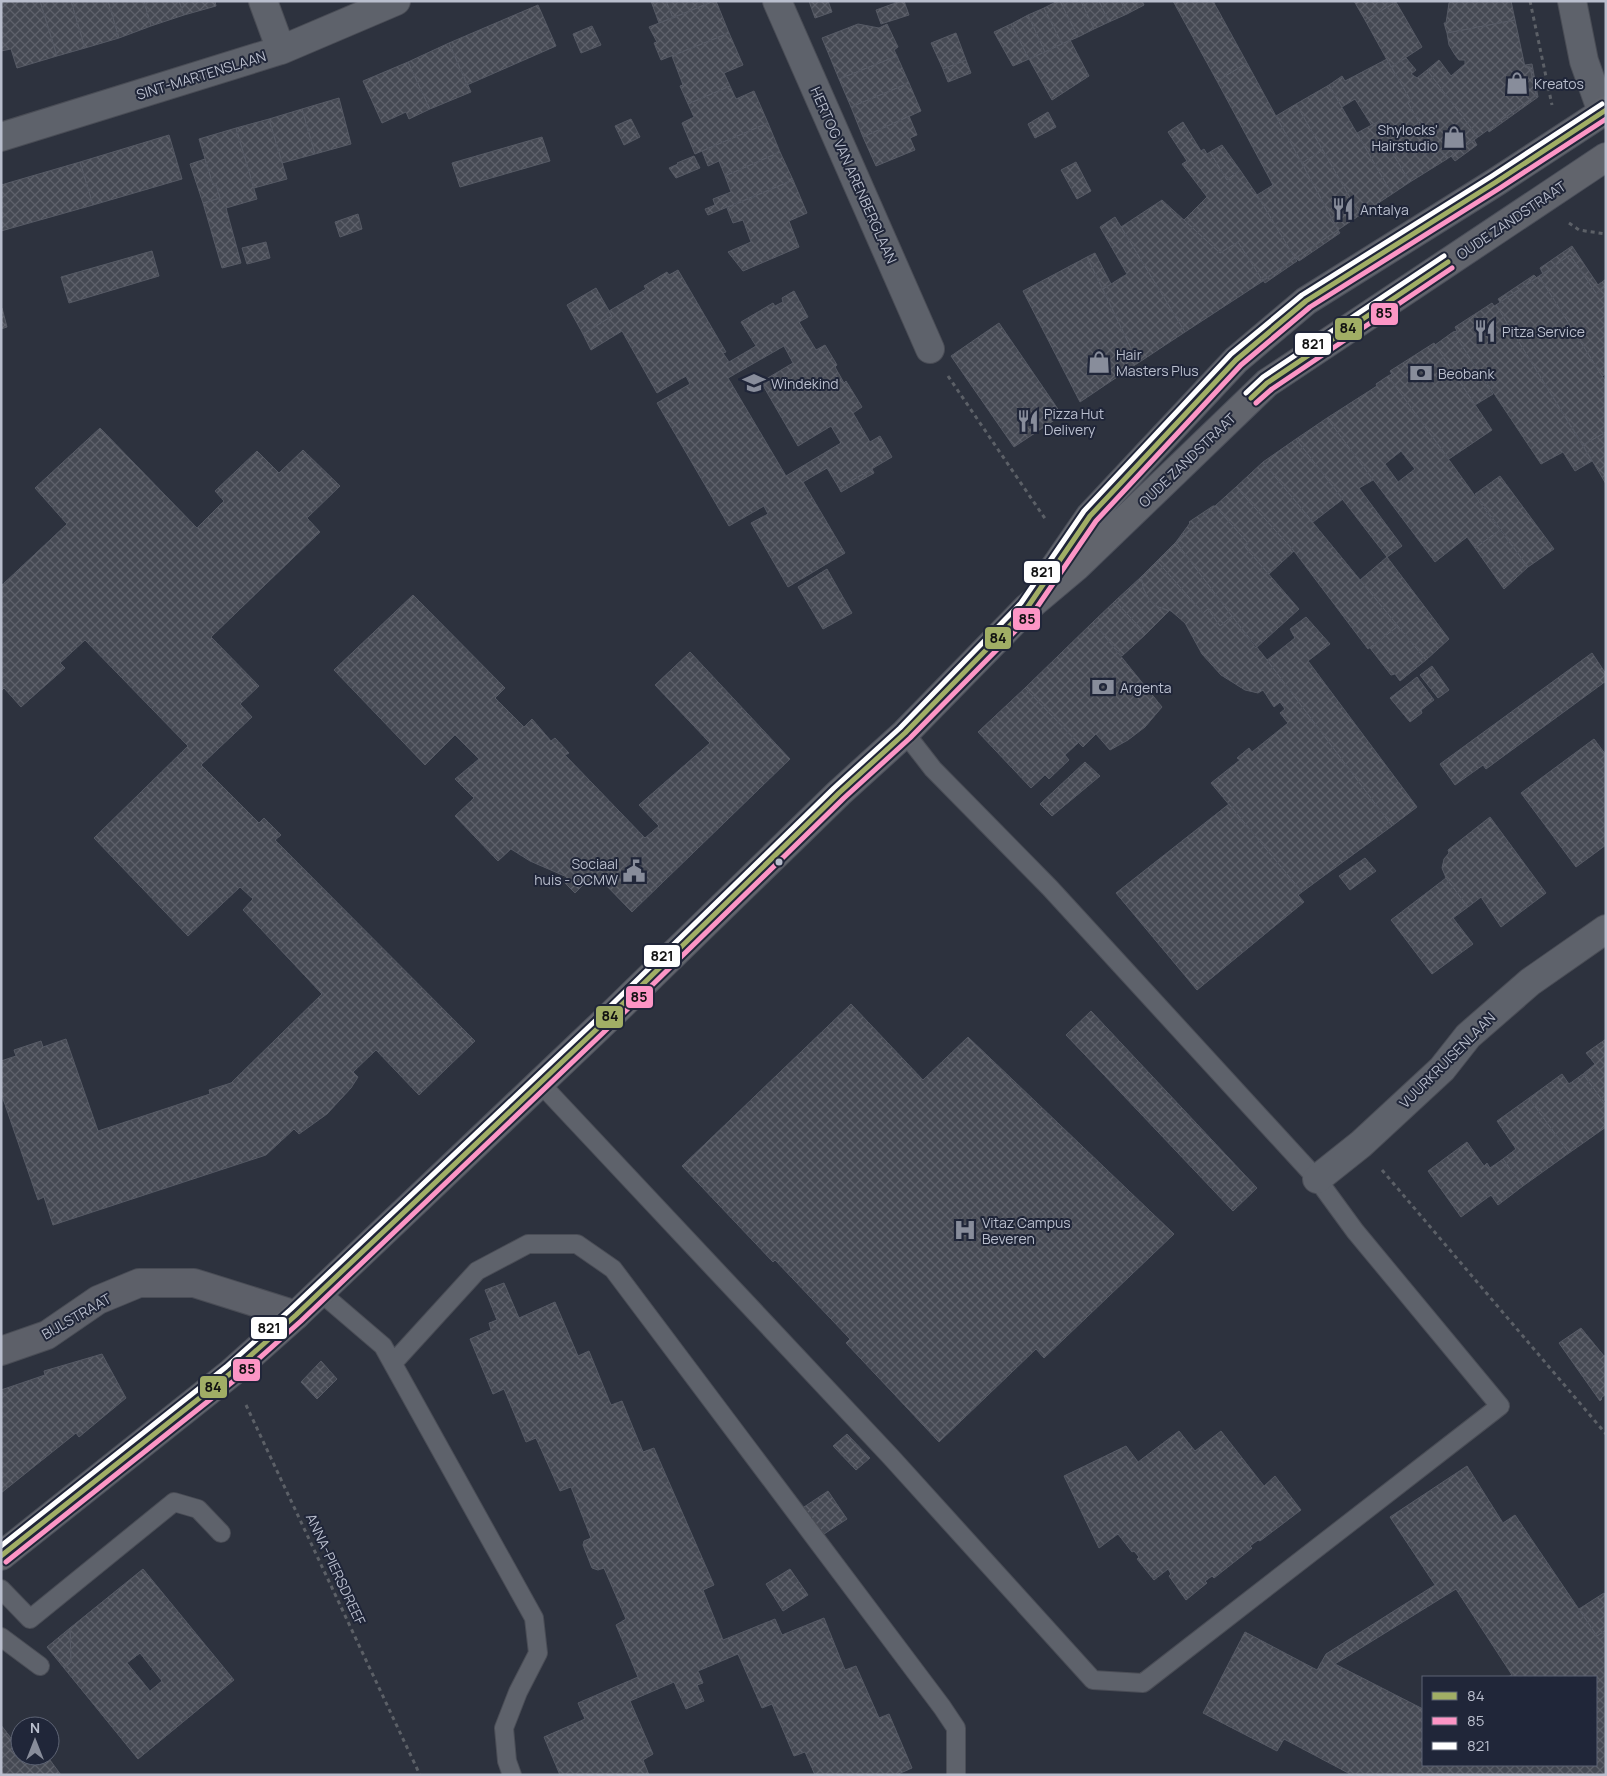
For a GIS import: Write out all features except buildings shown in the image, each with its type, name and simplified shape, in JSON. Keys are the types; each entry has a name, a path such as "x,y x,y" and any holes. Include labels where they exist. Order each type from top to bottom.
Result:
{"main road":[{"name":"OUDE ZANDSTRAAT","path":"1026,608 1090,516 1236,360 1306,301 1605,113"},
{"name":"OUDE ZANDSTRAAT","path":"1,1556 231,1373 296,1315 600,1026 839,793 905,733 1026,608 1077,566 1267,382 1606,157"}],"street":[{"path":"263,1 281,50"},
{"name":"SINT-MARTENSLAAN","path":"1,137 281,50 396,1"},
{"name":"HERTOG VAN ARENBERGLAAN","path":"777,1 930,349"},
{"path":"1572,1 1584,61 1605,113"},
{"name":"VUURKRUISENLAAN","path":"1317,1179 1361,1144 1442,1068 1468,1036 1530,982 1606,929"},
{"name":"BIJLSTRAAT","path":"1,1351 47,1335 98,1300 139,1283 194,1284 296,1315"}],"lane":[{"path":"540,1083 891,1456 1093,1680 1143,1684 1500,1406 1355,1231 1317,1179 1050,888 932,769 905,733"},
{"path":"393,1363 477,1271 528,1244 576,1244 613,1269 942,1707 956,1728 956,1775"},
{"path":"320,1292 383,1346 534,1618 538,1653 518,1692 504,1728 507,1762 512,1775"},
{"path":"1,1589 30,1620 174,1502 198,1509 221,1533"},
{"path":"1,1637 40,1666"}],"path":[{"path":"1530,1 1553,108"},
{"path":"1567,222 1579,230 1606,234"},
{"path":"930,349 1066,551"},
{"path":"1361,1144 1399,1192 1606,1434"},
{"name":"ANNA-PIERSDREEF","path":"231,1373 420,1775"}],"transit line":[{"name":"821","path":"1,1546 226,1367 291,1309 595,1021 834,788 900,728 1021,603 1084,511 1231,354 1302,295 1492,176 1602,104"},
{"name":"84","path":"1,1556 231,1373 296,1315 600,1026 839,793 905,733 1027,608 1090,516 1236,360 1306,301 1496,182 1606,110"},
{"name":"85","path":"6,1562 236,1379 301,1321 605,1031 844,798 910,738 1033,613 1096,521 1241,365 1310,307 1606,119"},
{"name":"821","path":"1246,393 1263,377 1444,256"},
{"name":"84","path":"1251,398 1267,383 1448,262"},
{"name":"85","path":"1256,403 1272,389 1452,268"}],"place":[{"name":"Kreatos","path":"1517,83"},
{"name":"Shylocks' Hairstudio","path":"1454,137"},
{"name":"Antalya","path":"1343,209"},
{"name":"Pitza Service","path":"1485,331"},
{"name":"Hair Masters Plus","path":"1099,362"},
{"name":"Beobank","path":"1421,373"},
{"name":"Windekind","path":"754,383"},
{"name":"Pizza Hut Delivery","path":"1028,421"},
{"name":"Argenta","path":"1103,687"},
{"name":"Sociaal huis - OCMW","path":"634,871"},
{"name":"Vitaz Campus Beveren","path":"965,1230"}]}
